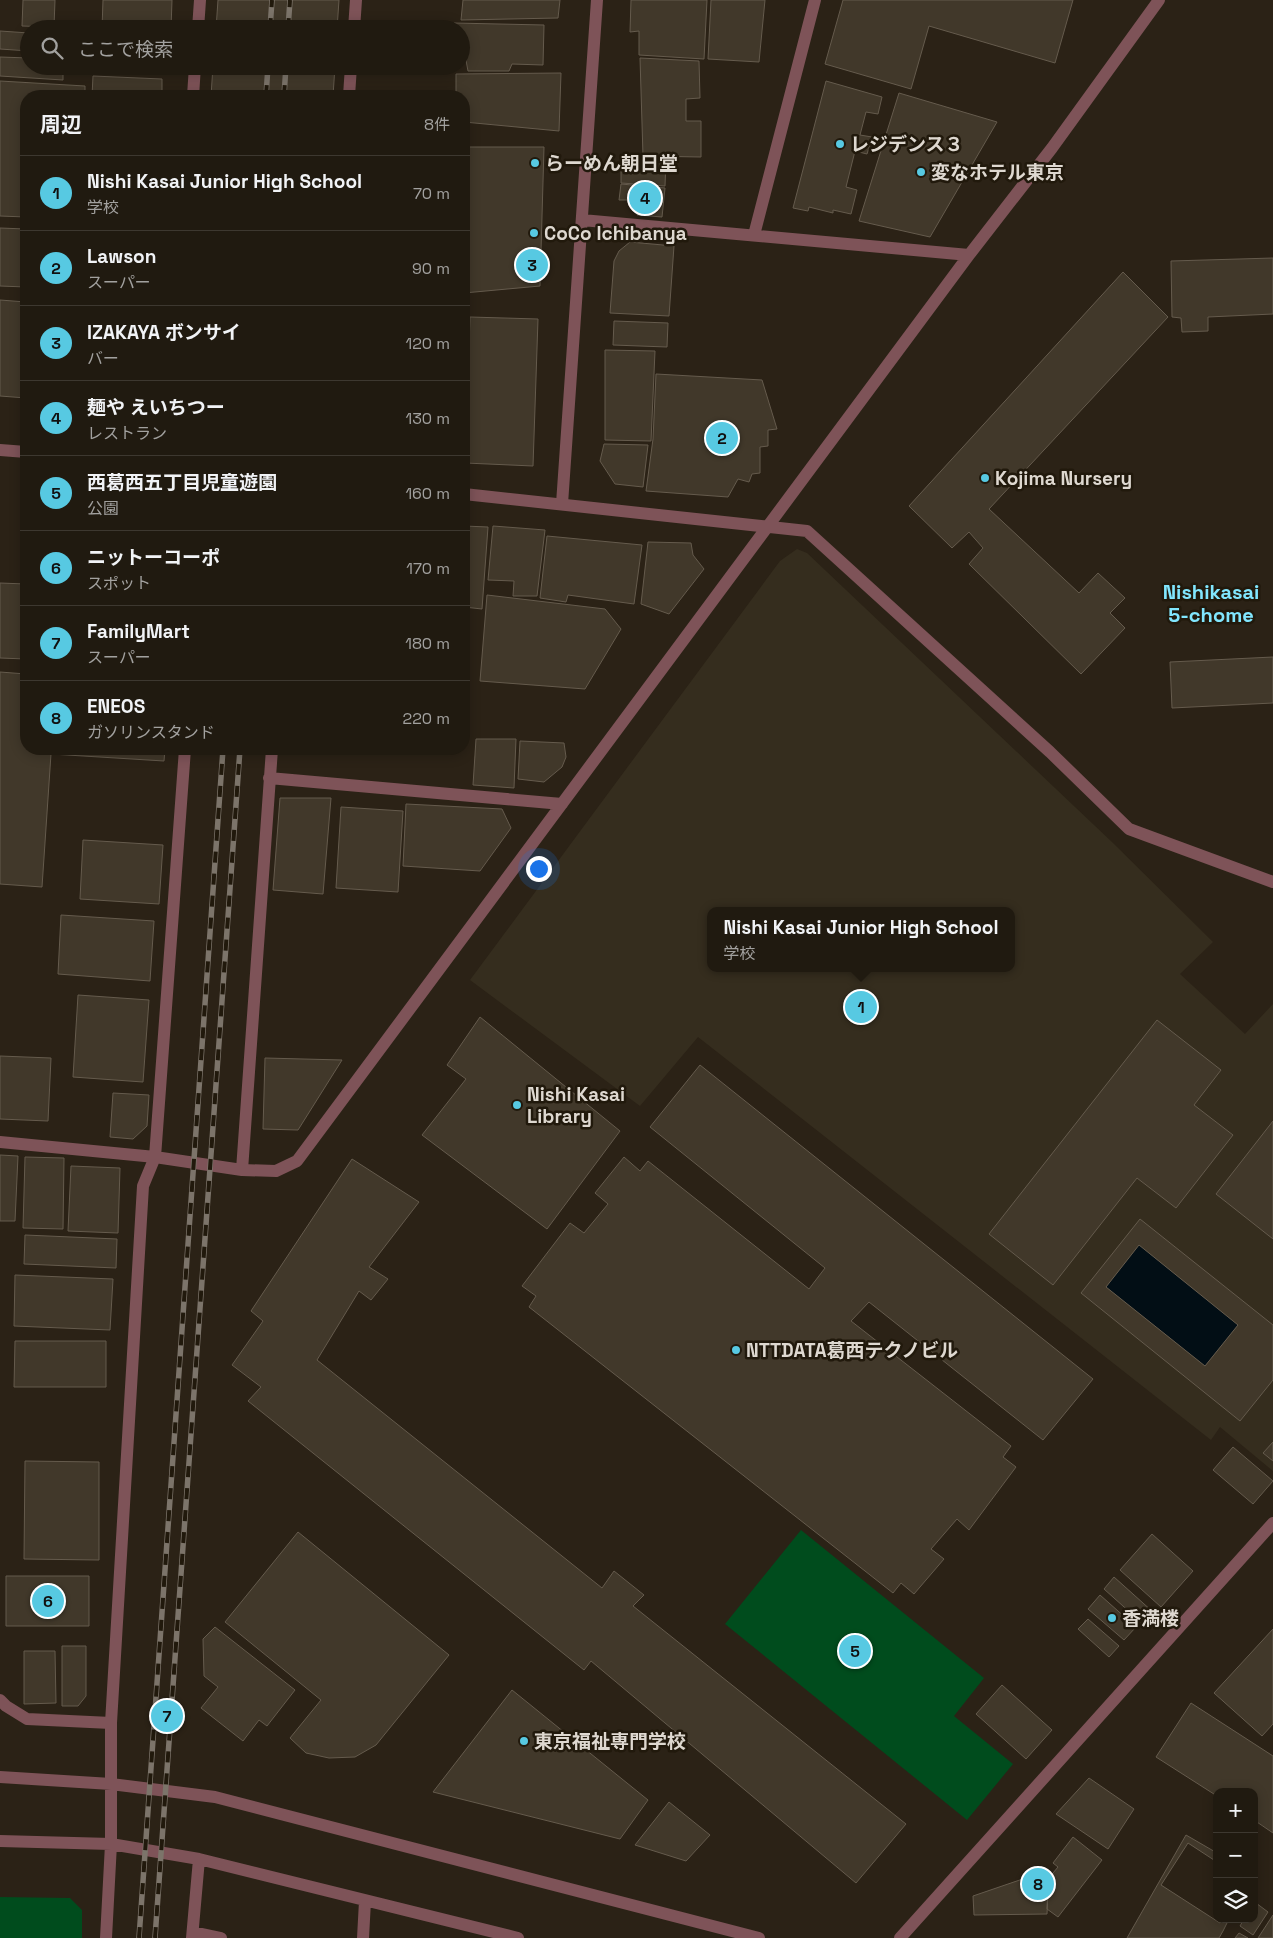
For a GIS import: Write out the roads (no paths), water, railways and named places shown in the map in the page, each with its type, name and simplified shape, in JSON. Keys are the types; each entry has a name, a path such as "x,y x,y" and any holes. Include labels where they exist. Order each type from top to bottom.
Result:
{"street":[{"path":"199,20 200,0"},
{"path":"355,20 356,0"},
{"path":"562,504 597,0"},
{"path":"754,235 814,0"},
{"path":"0,1142 155,1157 242,1170 276,1171 297,1161 969,255 1052,148 1160,0"},
{"path":"193,90 194,75"},
{"path":"349,90 350,75"},
{"path":"582,220 969,255"},
{"path":"0,450 20,452"},
{"path":"470,495 807,532 1050,752 1129,829 1273,882"},
{"path":"106,1938 111,1844 111,1723 143,1186 155,1157 185,755"},
{"path":"242,1170 271,755"},
{"path":"269,778 562,804"},
{"path":"900,1938 1273,1523"},
{"path":"0,1700 6,1706 28,1719 111,1723"},
{"path":"0,1777 111,1784 216,1797 759,1938"},
{"path":"0,1840 111,1844 199,1859 518,1938"},
{"path":"199,1859 192,1935 221,1938"},
{"path":"363,1938 365,1901"}],"railway":[{"path":"271,20 272,0"},
{"path":"289,20 290,0"},
{"path":"266,90 267,75"},
{"path":"284,90 285,75"},
{"path":"139,1938 223,755"},
{"path":"155,1938 240,755"}],"place":[{"name":"レジデンス３","path":"840,144"},
{"name":"らーめん朝日堂","path":"535,163"},
{"name":"変なホテル東京","path":"921,172"},
{"name":"麺や えいちつー","path":"645,198"},
{"name":"CoCo Ichibanya","path":"534,233"},
{"name":"IZAKAYA ボンサイ","path":"532,265"},
{"name":"Lawson","path":"722,438"},
{"name":"Kojima Nursery","path":"985,478"},
{"name":"Nishi Kasai Junior High School","path":"861,1007"},
{"name":"Nishi Kasai Library","path":"517,1105"},
{"name":"NTTDATA葛西テクノビル","path":"736,1350"},
{"name":"ニットーコーポ","path":"48,1601"},
{"name":"香満楼","path":"1112,1618"},
{"name":"西葛西五丁目児童遊園","path":"855,1651"},
{"name":"FamilyMart","path":"167,1716"},
{"name":"東京福祉専門学校","path":"524,1741"},
{"name":"ENEOS","path":"1038,1884"}],"district":[{"name":"Nishikasai 5-chome","path":"1211,604"}]}
